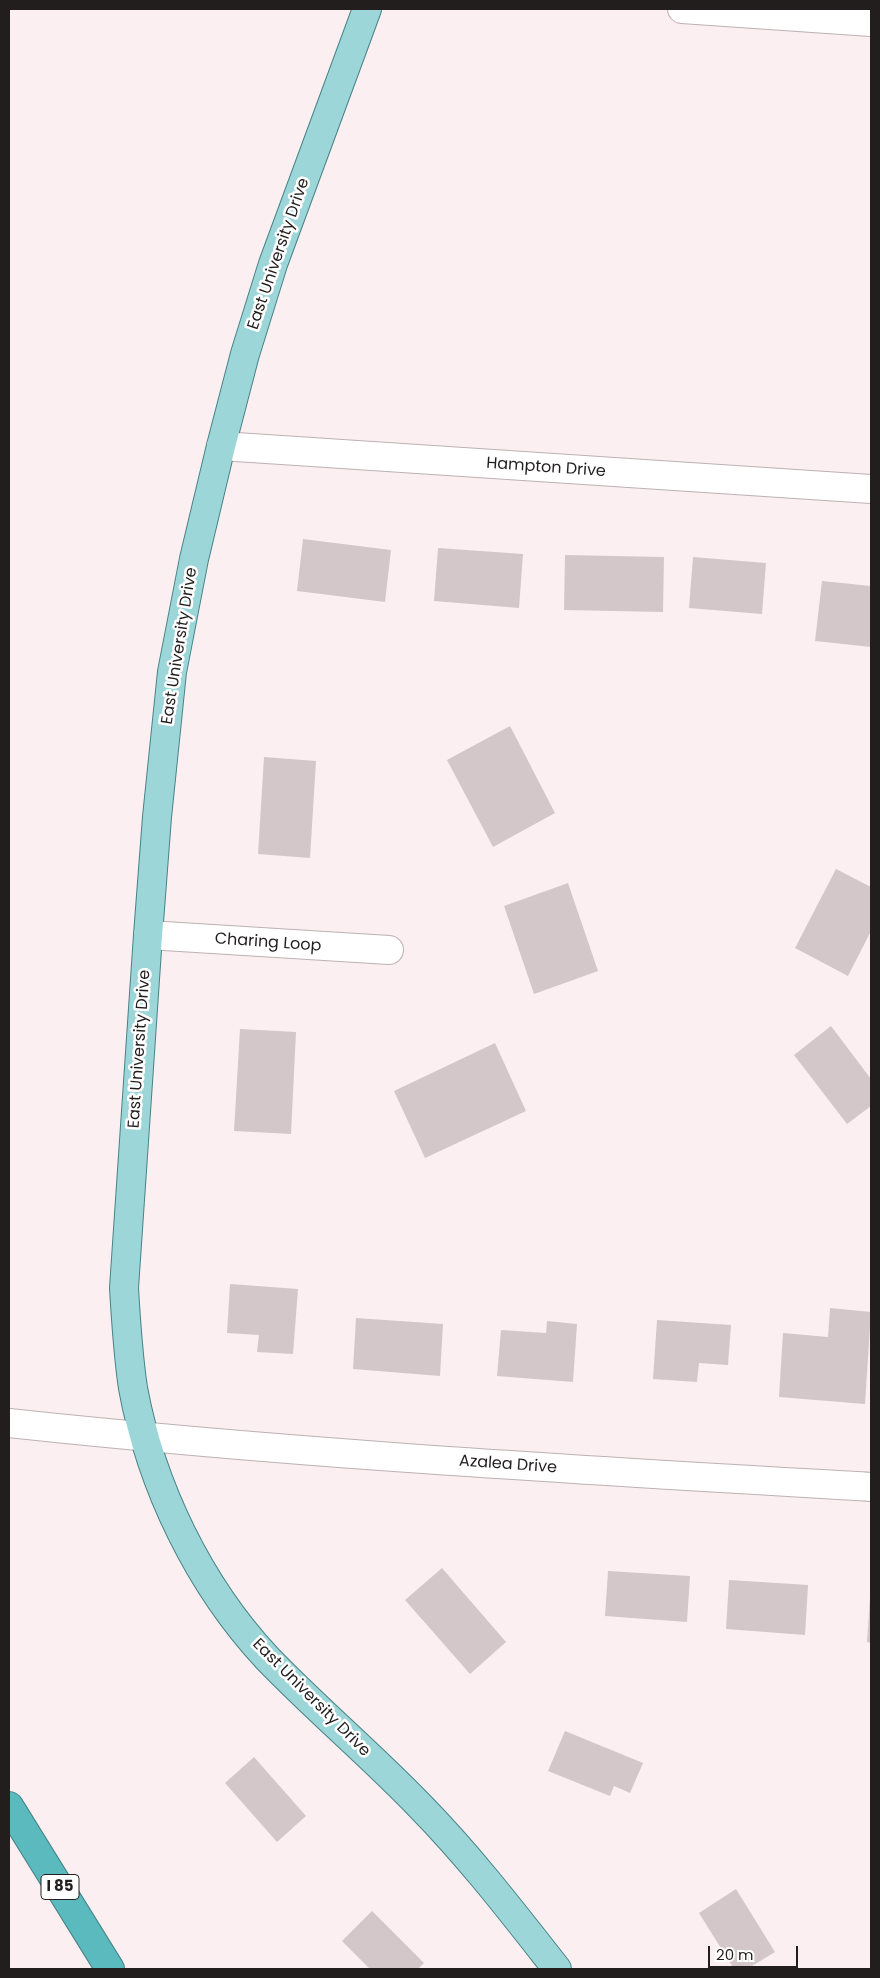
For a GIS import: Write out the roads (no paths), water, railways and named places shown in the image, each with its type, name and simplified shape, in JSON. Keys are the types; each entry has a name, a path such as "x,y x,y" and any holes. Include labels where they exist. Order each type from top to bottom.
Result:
{"highway":[{"name":"I 85","path":"9,1806 110,1969"}],"main road":[{"name":"East University Drive","path":"367,9 273,264 245,354 194,559 172,672 157,817 148,935 124,1288 126,1339 132,1380 145,1438 166,1498 186,1539 222,1601 267,1658 420,1806 492,1886 557,1969"}],"street":[{"path":"682,9 871,22"},
{"name":"Hampton Drive","path":"221,446 871,489"},
{"name":"Charing Loop","path":"148,935 389,950"},
{"name":"Azalea Drive","path":"9,1424 145,1438 581,1470 871,1487"}]}
